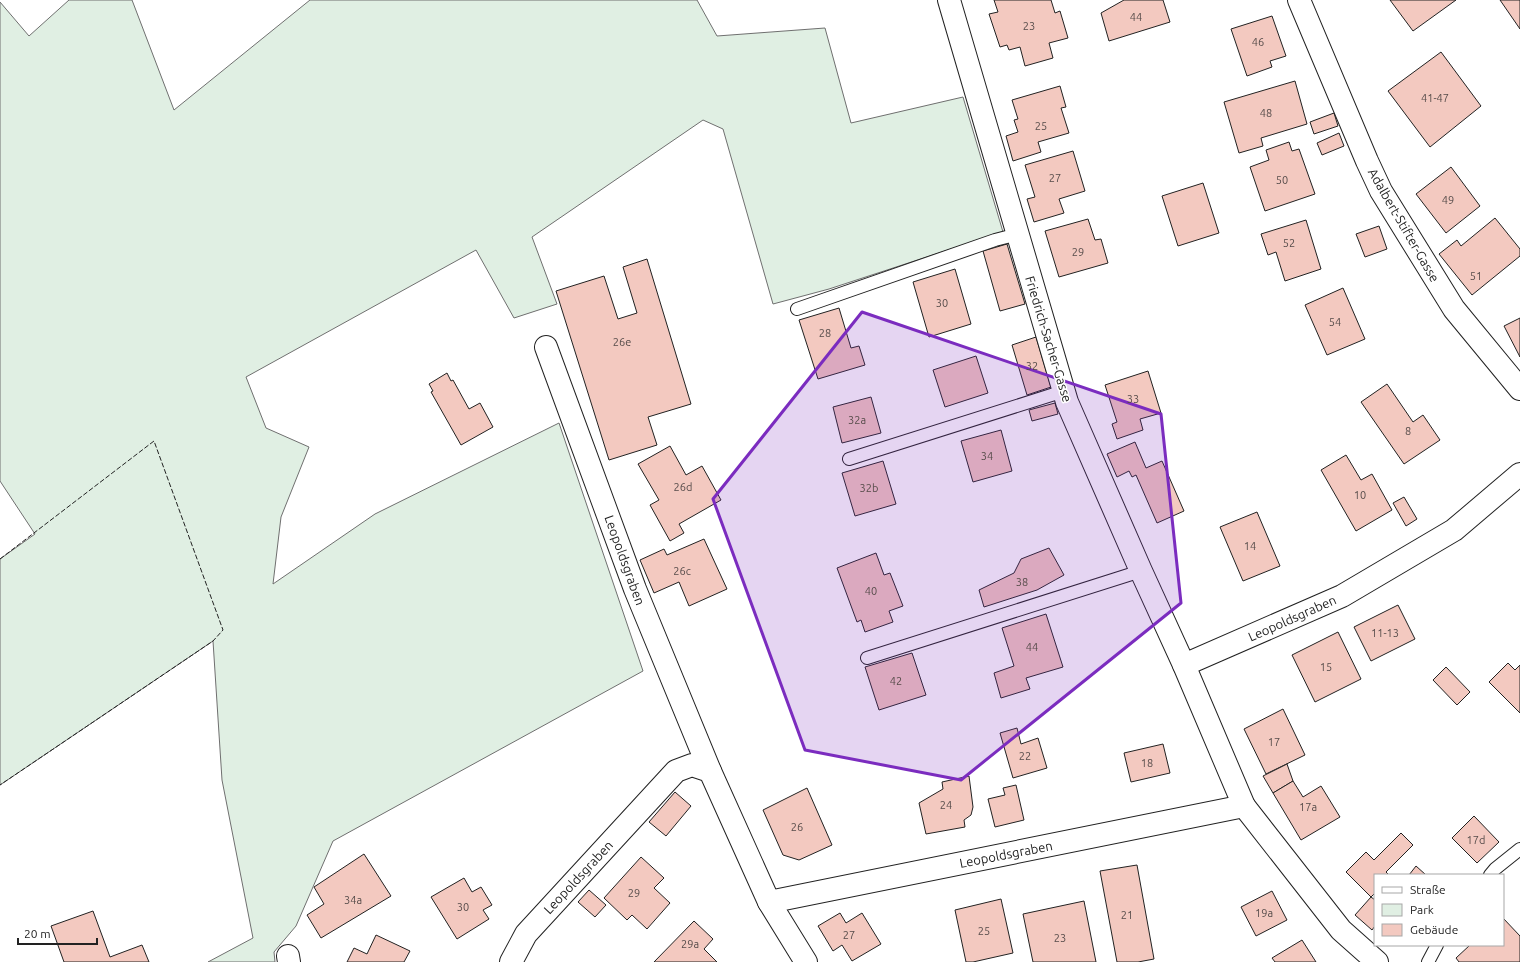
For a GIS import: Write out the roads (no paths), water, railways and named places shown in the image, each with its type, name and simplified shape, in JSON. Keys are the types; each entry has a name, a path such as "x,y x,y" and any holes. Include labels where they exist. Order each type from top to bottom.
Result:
{"street":[{"name":"Friedrich-Sacher-Gasse","path":"949,0 1067,402 1141,572 1184,666"},
{"name":"Adalbert-Stifter-Gasse","path":"1299,0 1381,191 1454,309 1520,389"},
{"name":"Leopoldsgraben","path":"546,347 635,589 710,771 769,902 806,962"},
{"name":"Leopoldsgraben","path":"1184,666 1348,592 1454,530 1520,474"},
{"path":"1184,666 1244,806 1341,930 1377,962"},
{"name":"Leopoldsgraben","path":"511,962 526,934 676,771 692,765 710,771"},
{"name":"Leopoldsgraben","path":"769,902 1244,806"}],"lane":[{"path":"797,309 995,240 1018,234"},
{"path":"849,459 1064,391"},
{"path":"867,658 1141,572"},
{"path":"1491,874 1520,849"},
{"path":"1428,962 1436,946"}]}
